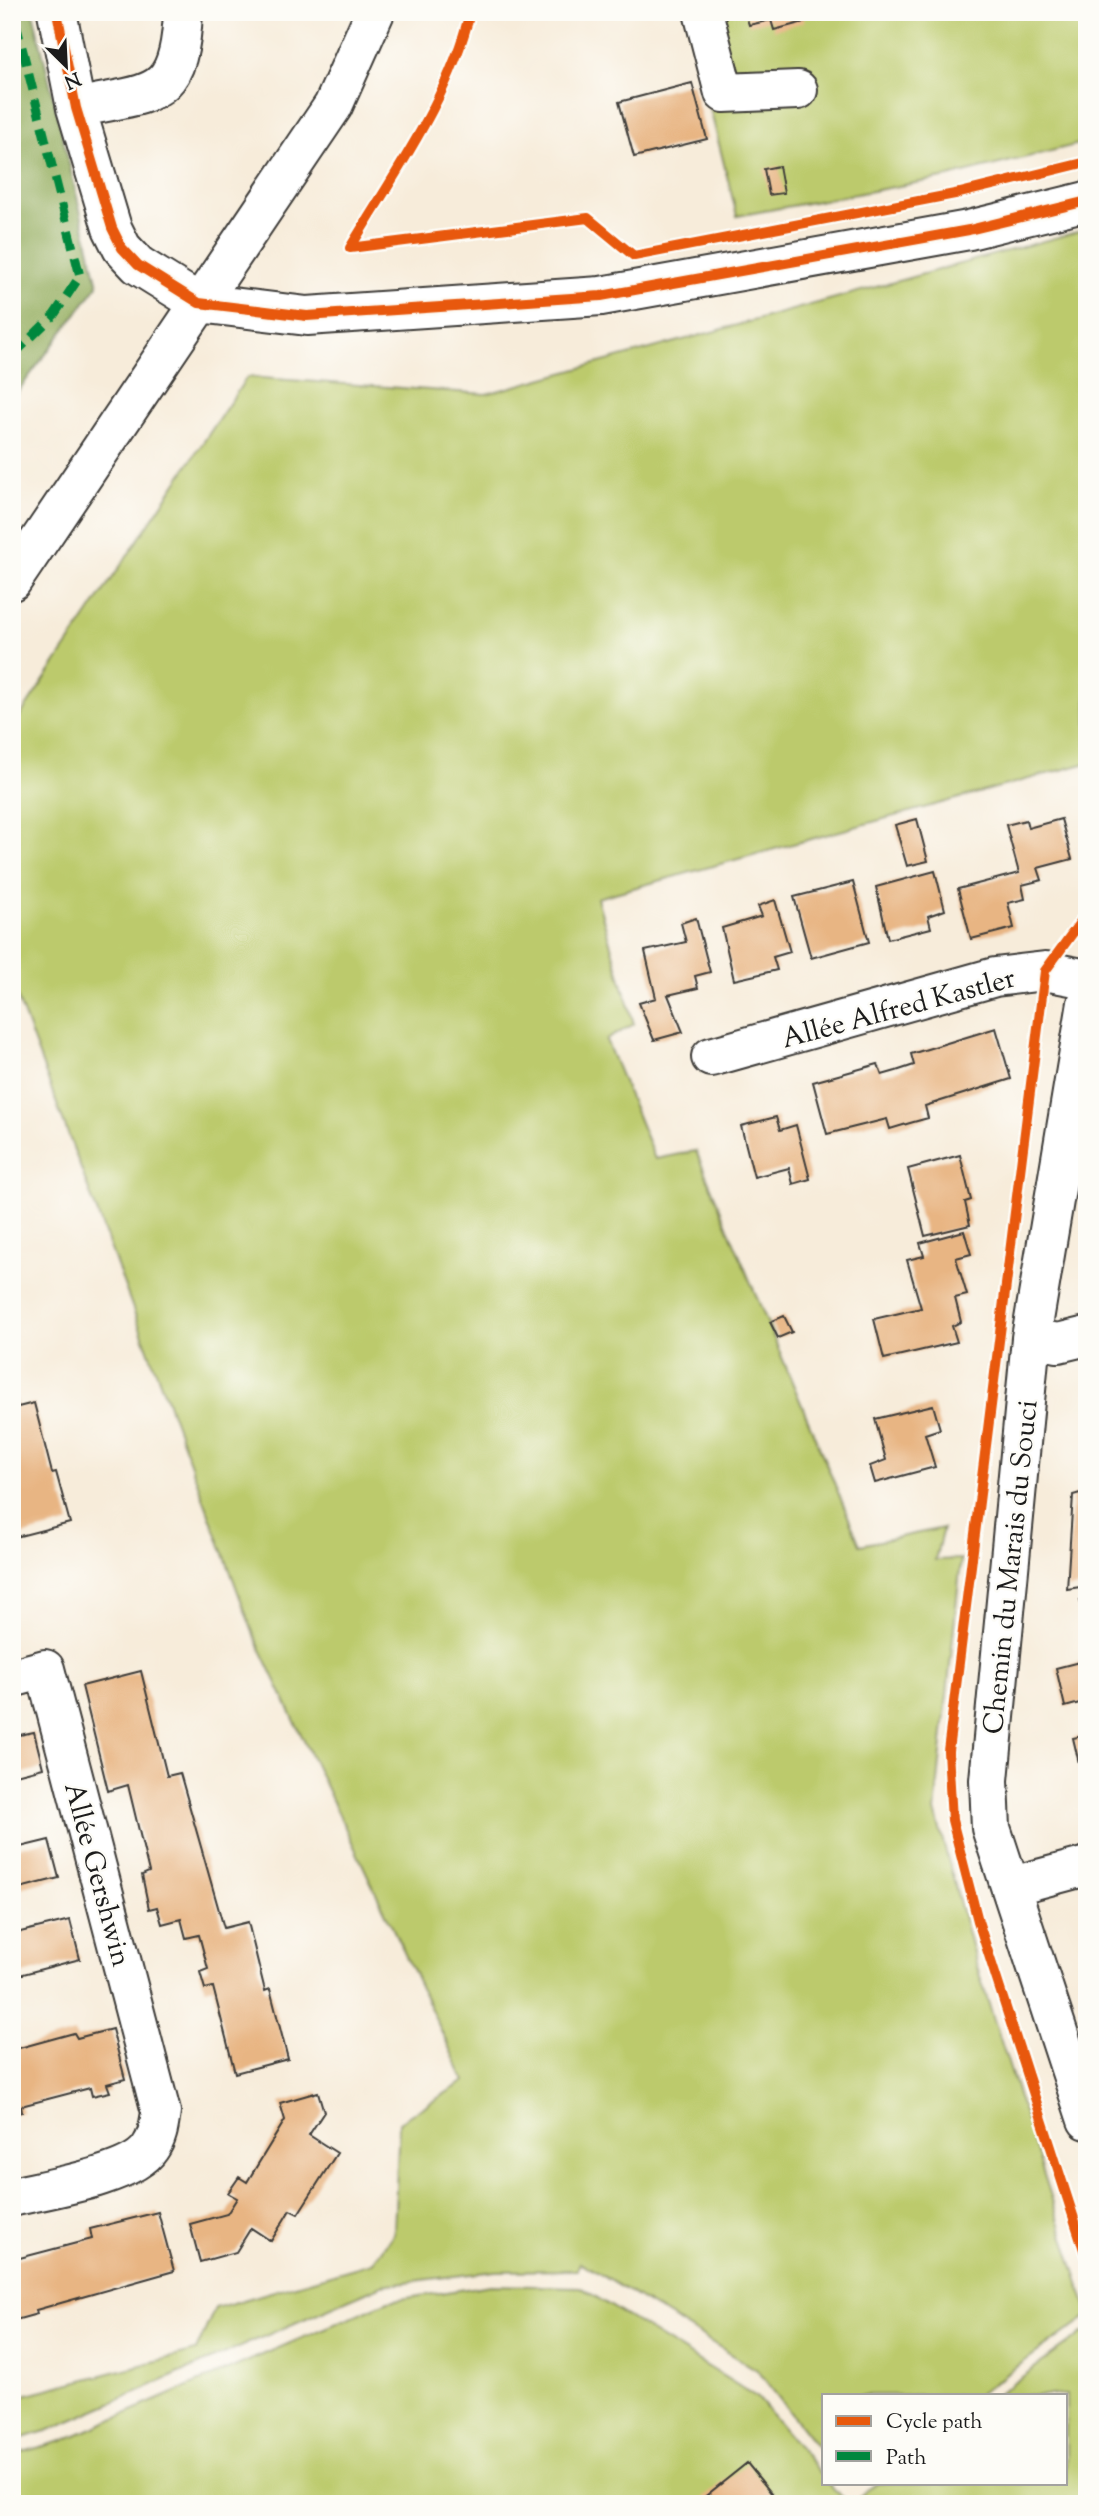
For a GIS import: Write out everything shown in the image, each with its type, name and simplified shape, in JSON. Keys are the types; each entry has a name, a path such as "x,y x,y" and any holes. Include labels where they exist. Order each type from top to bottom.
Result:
{"street":[{"path":"57,12 76,108 112,228 122,248 138,265 199,303 307,316 601,296 969,230 1087,201"},
{"path":"76,108 150,91 163,84 176,69 181,50 183,12"},
{"path":"12,581 334,106 375,12"},
{"path":"703,12 724,93 798,90"},
{"name":"Allée Alfred Kastler","path":"711,1058 995,977 1045,971 1087,979"},
{"name":"Chemin du Marais du Souci","path":"1087,1003 1031,1338 989,1780 991,1828 1087,2120"},
{"path":"1031,1338 1058,1343 1087,1336"},
{"name":"Allée Gershwin","path":"12,1678 45,1669 161,2112 158,2133 149,2150 129,2166 12,2197"},
{"path":"1012,1886 1087,1866"}],"green space":[{"path":"12,12 33,12 98,285 12,399"},
{"path":"686,12 1087,12 1087,142 948,177 737,216"},
{"path":"1087,229 1087,763 597,898 634,1024 606,1040 655,1159 696,1151 860,1545 943,1528 935,1560 961,1559 935,1811 976,1964 1087,2308 1087,2317 978,2394 822,2394 822,2453 757,2370 580,2262 577,2270 495,2271 382,2285 47,2431 12,2441 12,2398 196,2351 215,2308 372,2263 394,2233 399,2122 465,2081 254,1635 12,983 12,728 247,377 486,394"},
{"path":"491,2285 580,2287 758,2398 822,2475 822,2484 830,2484 847,2504 12,2504 12,2455 62,2441 388,2301"},
{"path":"1084,2332 1087,2340 1087,2504 849,2504 876,2484 1068,2484 1068,2394 998,2394"}],"building":[{"path":"745,12 802,12 804,22 774,30 771,20 749,25"},
{"path":"692,83 707,139 634,157 619,102"},
{"path":"779,166 784,193 769,195 764,169"},
{"path":"917,819 928,861 907,866 895,825"},
{"path":"1061,819 1072,859 1038,868 1042,880 1022,885 1025,899 1008,903 1014,928 971,939 958,889 1019,873 1006,825 1026,820 1028,828"},
{"path":"935,871 945,910 928,916 931,928 888,939 876,887"},
{"path":"853,882 869,942 811,958 794,897"},
{"path":"775,900 790,952 773,957 777,970 734,980 722,928 762,916 758,906"},
{"path":"696,918 710,972 695,976 698,988 668,995 683,1032 654,1040 639,1003 656,998 645,951 686,942 681,923"},
{"path":"996,1028 1011,1079 925,1106 928,1118 890,1129 887,1119 827,1134 813,1082 878,1064 882,1075 896,1071 914,1065 911,1054"},
{"path":"776,1117 780,1130 796,1125 810,1179 793,1184 789,1168 754,1177 741,1126"},
{"path":"960,1155 971,1200 965,1202 970,1225 925,1236 908,1169"},
{"path":"964,1231 971,1254 956,1258 967,1295 955,1298 961,1322 952,1326 957,1342 884,1359 874,1319 921,1308 907,1260 924,1256 920,1243"},
{"path":"784,1316 792,1332 778,1338 770,1322"},
{"path":"12,1389 18,1407 34,1403 52,1473 56,1472 70,1523 12,1538"},
{"path":"933,1405 940,1429 925,1434 935,1467 875,1483 870,1466 886,1460 875,1419"},
{"path":"1087,1491 1087,1586 1067,1589 1073,1495"},
{"path":"1087,1598 1087,1626 1086,1626 1080,1600"},
{"path":"1087,1660 1087,1701 1065,1707 1056,1668"},
{"path":"141,1671 167,1776 180,1773 224,1928 248,1922 265,1991 270,1989 288,2059 235,2073 213,1987 205,1989 200,1972 208,1969 199,1935 186,1938 181,1919 162,1924 157,1907 149,1909 142,1875 149,1872 128,1785 108,1791 82,1686"},
{"path":"13,1730 15,1736 34,1732 43,1768 12,1776"},
{"path":"1087,1735 1087,1793 1086,1793 1073,1738"},
{"path":"49,1840 59,1878 12,1890 12,1849"},
{"path":"70,1920 80,1959 12,1977 12,1934"},
{"path":"112,2029 125,2079 107,2084 110,2092 92,2096 90,2088 21,2106 22,2112 12,2114 12,2050 74,2033 77,2038"},
{"path":"318,2092 324,2112 309,2135 337,2153 298,2214 290,2210 271,2241 251,2228 236,2252 200,2262 190,2224 227,2214 237,2198 228,2193 239,2177 247,2182 285,2120 280,2103"},
{"path":"158,2212 174,2271 36,2310 37,2314 12,2321 12,2260 92,2239 90,2229"},
{"path":"747,2463 780,2504 706,2504 702,2499"}],"marked path":[{"path":"12,356 54,315 80,276 13,12"}],"cycle path":[{"path":"57,12 76,108 112,228 122,248 138,265 199,303 307,316 601,296 969,230 1087,201"},
{"path":"470,12 461,44 435,105 350,248 588,218 634,256 960,193 1087,162"},
{"path":"1087,913 1045,971 948,1751 952,1820 978,1921 1087,2259"}]}
